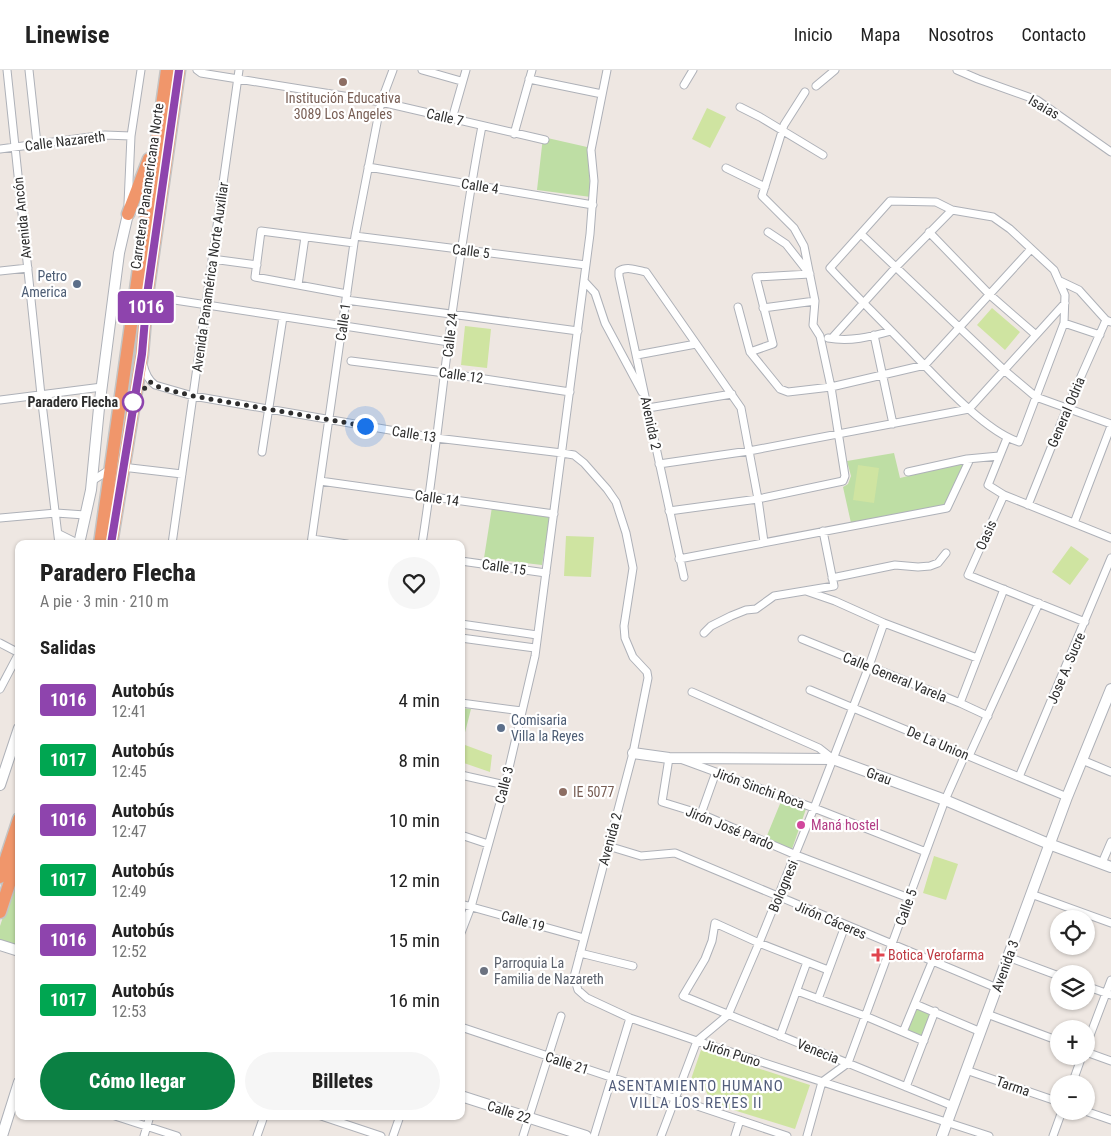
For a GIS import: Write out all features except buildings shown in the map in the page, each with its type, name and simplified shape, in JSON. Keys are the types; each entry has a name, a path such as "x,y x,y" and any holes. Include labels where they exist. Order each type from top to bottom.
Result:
{"highway":[{"name":"Carretera Panamericana Norte","path":"111,540 117,468 167,70"},
{"name":"Carretera Panamericana Norte","path":"101,540 142,354 147,295 179,70"},
{"path":"128,214 157,138"},
{"path":"0,877 15,831"},
{"path":"0,912 15,866"}],"street":[{"name":"Avenida Ancón","path":"6,70 41,395 59,540"},
{"path":"29,70 37,144"},
{"path":"80,540 92,481 119,253 128,214 131,136 141,70"},
{"name":"Calle 7","path":"197,70 201,73 381,102 545,140"},
{"name":"Avenida Panamérica Norte Auxiliar","path":"173,540 240,70"},
{"name":"Calle 1","path":"312,540 355,240 381,102 393,70"},
{"path":"422,70 461,81"},
{"path":"452,119 461,81 466,70"},
{"path":"514,134 532,70"},
{"name":"Calle 3","path":"465,923 505,785 535,648 593,205 594,181 591,150 607,70"},
{"path":"684,85 693,70"},
{"path":"816,86 836,70"},
{"name":"Isaias","path":"957,70 1037,100 1111,152"},
{"path":"529,79 602,94"},
{"path":"669,511 758,499 843,481 845,476 831,387 820,336 814,325 815,300 804,246 794,228 762,196 784,125 805,92"},
{"path":"740,107 823,155"},
{"name":"Calle 24","path":"423,540 430,496 452,314 471,184 482,126"},
{"name":"Calle Nazareth","path":"0,149 105,135 131,136"},
{"name":"Calle 4","path":"368,168 593,205"},
{"path":"726,168 765,187"},
{"path":"890,201 936,202 952,210 993,217 1010,229 1054,270 1065,295 1064,323 1019,442 1007,438 969,409 862,303 830,268 890,201"},
{"path":"832,338 862,303 952,210"},
{"name":"Calle 5","path":"257,265 261,231 305,237 462,250 586,265"},
{"path":"768,232 786,244 810,274"},
{"path":"929,232 990,295 1036,335"},
{"path":"861,234 1004,370 1036,397 1111,425 1074,523"},
{"path":"298,285 305,237"},
{"path":"738,307 750,352 780,389 788,392 831,387 925,365 1031,249"},
{"path":"212,259 257,265 256,278 298,285 346,297 452,314 578,330"},
{"path":"0,271 28,268"},
{"name":"Avenida 2","path":"684,577 619,272 627,268 646,272 696,344"},
{"path":"750,352 773,344 756,277 810,274"},
{"path":"584,281 595,293 605,323 646,399"},
{"path":"1060,281 1079,290 1108,321"},
{"path":"168,298 449,342"},
{"path":"763,308 815,300"},
{"path":"659,464 749,451 969,409 1065,303"},
{"path":"262,452 283,316"},
{"name":"General Odria","path":"1028,505 1067,408 1108,321"},
{"path":"1064,323 1100,335"},
{"path":"820,336 841,340 859,339 891,331"},
{"path":"874,336 893,424"},
{"path":"637,355 696,344 732,394 741,408 764,542"},
{"name":"Calle 13","path":"142,354 144,371 150,382 161,388 193,396 436,438 574,455 584,463 616,502 626,533 633,568 624,626 625,638 633,657 647,672"},
{"name":"Calle 12","path":"351,361 570,392"},
{"path":"0,400 102,387"},
{"path":"648,408 732,394"},
{"path":"1007,438 988,485 1004,495 1111,538"},
{"path":"908,472 970,459 999,456"},
{"path":"679,559 947,508 970,459"},
{"path":"92,481 117,468 182,474"},
{"name":"Calle 14","path":"320,481 554,514"},
{"name":"Oasis","path":"1004,495 968,575 1004,589"},
{"path":"0,518 56,513 85,515"},
{"path":"704,633 712,626 731,616 746,610 756,609 774,596 834,586 823,531"},
{"path":"59,534 71,540"},
{"path":"832,578 895,565 918,568 930,566 938,563 946,553"},
{"name":"Jose A. Sucre","path":"1019,777 1111,558"},
{"name":"Calle 15","path":"465,562 546,573"},
{"path":"960,703 1004,589 1085,622"},
{"path":"806,591 977,658"},
{"name":"Calle 5","path":"848,1063 946,800 988,716 1039,603"},
{"name":"Bolognesi","path":"661,1136 696,1041 728,1015 760,943 870,666 884,623"},
{"path":"465,625 537,635"},
{"path":"465,639 535,648"},
{"name":"Calle General Varela","path":"802,639 988,716"},
{"path":"0,643 15,651"},
{"path":"0,689 15,661"},
{"name":"Avenida 2","path":"574,977 633,753 648,678 647,672"},
{"name":"Avenida 3","path":"942,1136 1067,797 1111,689"},
{"name":"De La Union","path":"810,690 1067,797"},
{"path":"692,692 820,748 833,759"},
{"path":"465,704 522,711"},
{"path":"0,785 15,740"},
{"name":"Grau","path":"633,753 673,758 833,759 946,800 1050,844 1107,865"},
{"name":"Jirón Sinchi Roca","path":"673,758 814,808 926,852"},
{"name":"Jirón José Pardo","path":"673,758 662,802 701,814 796,855 909,898"},
{"path":"1082,760 1111,772"},
{"path":"701,814 716,772"},
{"path":"465,776 505,785"},
{"path":"465,836 488,844"},
{"path":"1107,865 1111,842"},
{"name":"Jirón Cáceres","path":"608,846 641,856 675,854 997,988"},
{"path":"1031,894 1111,923"},
{"name":"Calle 19","path":"465,905 584,938"},
{"name":"Venecia","path":"760,943 715,923 712,941 705,959 683,996 953,1106"},
{"path":"818,998 845,926"},
{"path":"760,943 828,970"},
{"path":"0,945 15,950"},
{"path":"580,953 633,966"},
{"path":"1008,957 1050,973"},
{"path":"780,1036 807,962"},
{"path":"903,1032 932,962"},
{"name":"Jirón Puno","path":"574,977 578,990 588,998 630,1018 989,1136"},
{"path":"1095,1025 1108,994 1111,980"},
{"path":"1095,989 1108,994"},
{"path":"797,991 865,1016 924,1041"},
{"path":"915,1004 981,1032"},
{"path":"906,1087 935,1011"},
{"path":"987,1014 1050,1038"},
{"path":"523,1136 561,1016"},
{"path":"594,1136 630,1018"},
{"name":"Calle 21","path":"465,1028 787,1136"},
{"path":"1095,1055 1111,1061"},
{"path":"806,1136 822,1082 848,1063"},
{"name":"Tarma","path":"966,1070 1050,1099"},
{"path":"2,1136 15,1094"},
{"name":"Calle 22","path":"465,1097 586,1136"},
{"path":"1095,1114 1111,1120"},
{"path":"128,1120 177,1136"},
{"path":"144,1136 149,1120"},
{"path":"257,1136 263,1120"},
{"path":"333,1120 381,1136"},
{"path":"393,1136 399,1120"},
{"path":"735,1136 740,1120"},
{"path":"1053,1136 1059,1120"}],"green space":[{"path":"707,108 726,117 710,148 692,139"},
{"path":"543,137 587,147 591,197 537,190"},
{"path":"992,308 1020,332 1005,350 977,325"},
{"path":"465,326 491,329 487,368 461,365"},
{"path":"894,453 900,478 957,464 963,465 946,505 851,523 843,487 848,484 851,476 847,461"},
{"path":"858,465 879,468 874,503 853,500"},
{"path":"492,507 550,516 542,565 484,558"},
{"path":"566,536 594,537 591,577 564,576"},
{"path":"1071,546 1089,559 1070,585 1052,572"},
{"path":"465,708 471,709 465,732"},
{"path":"465,745 492,755 490,772 465,763"},
{"path":"782,799 806,809 792,849 766,838"},
{"path":"934,856 958,864 946,900 923,893"},
{"path":"15,881 15,946 0,940 0,926"},
{"path":"916,1005 932,1011 922,1036 907,1030"},
{"path":"701,1050 810,1085 795,1129 711,1103 702,1081 689,1085"}],"bus line":[{"name":"1016","path":"112,540 142,354 147,295 179,70"}],"place":[{"name":"Institución Educativa 3089 Los Angeles","path":"343,82"},
{"name":"Petro America","path":"77,284"},
{"name":"Paradero Flecha","path":"133,402"},
{"name":"Comisaria Villa la Reyes","path":"501,728"},
{"name":"IE 5077","path":"563,792"},
{"name":"Maná hostel","path":"801,825"},
{"name":"Botica Verofarma","path":"878,955"},
{"name":"Parroquia La Familia de Nazareth","path":"484,971"}],"district":[{"name":"ASENTAMIENTO HUMANO VILLA LOS REYES II","path":"696,1094"}],"route":[{"path":"133,402 150,382 161,388 193,396 365,426"}]}
